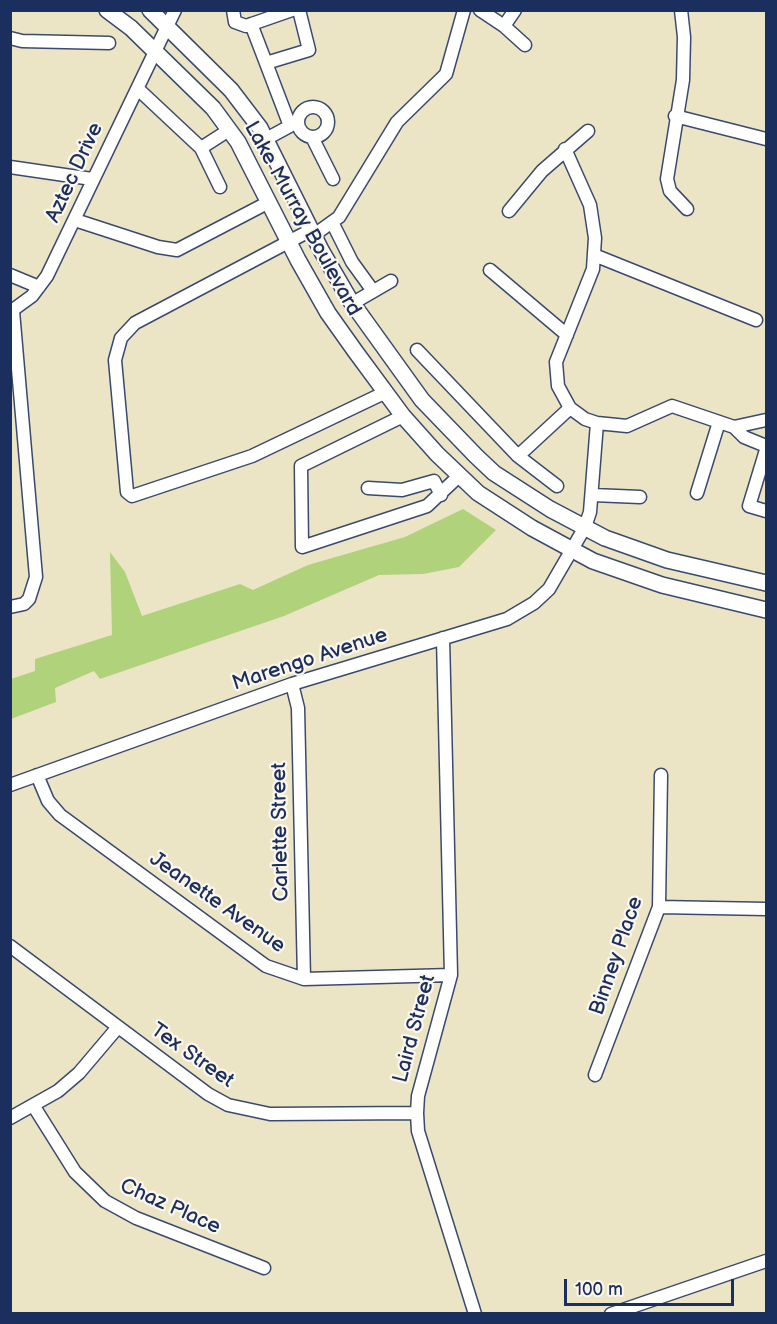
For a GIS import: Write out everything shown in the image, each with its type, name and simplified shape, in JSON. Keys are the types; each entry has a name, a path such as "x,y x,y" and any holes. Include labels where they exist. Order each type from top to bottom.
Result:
{"main road":[{"name":"Lake Murray Boulevard","path":"107,10 131,28 160,39 231,90 266,139 352,303 422,400 476,456 502,478 605,538 667,560 766,583"},
{"name":"Lake Murray Boulevard","path":"150,10 160,39 229,130 328,313 384,393 403,416 478,493 532,528 593,561 662,585 766,610"},
{"path":"460,475 476,456"}],"street":[{"name":"Aztec Drive","path":"12,311 39,287 75,220 92,179 175,10"},
{"path":"232,10 235,22 246,26 292,10"},
{"path":"266,63 309,50 299,10"},
{"path":"384,393 252,456 132,496 127,492 116,360 121,338 135,323 288,241 313,232 339,217 397,122 446,74 464,10"},
{"path":"480,10 504,26 525,45"},
{"path":"504,26 515,10"},
{"path":"681,10 684,63 667,179 670,191 687,209"},
{"path":"251,24 294,125 312,137 321,135 327,127 328,118 323,110 315,107 307,108 294,125 266,139"},
{"path":"10,38 22,41 109,43"},
{"path":"138,89 201,148 220,187"},
{"path":"675,116 766,138"},
{"path":"201,148 229,130"},
{"path":"509,211 542,171 588,131"},
{"path":"312,137 333,179"},
{"path":"565,149 590,205 595,238 593,269 556,362 558,386 570,408 585,419 597,423 627,426 672,406 734,427 744,437 766,446"},
{"path":"10,167 92,179"},
{"path":"75,220 158,247 177,250 269,202"},
{"path":"332,222 352,262 373,291"},
{"path":"594,255 756,320"},
{"path":"490,270 567,335"},
{"path":"10,275 39,287"},
{"path":"352,303 391,281"},
{"path":"10,607 24,604 36,577 12,311"},
{"path":"417,350 518,456 557,486"},
{"path":"518,456 570,408"},
{"path":"403,416 301,466 302,547 427,506 460,475"},
{"path":"734,427 766,420"},
{"path":"697,493 718,422"},
{"name":"Marengo Avenue","path":"10,785 292,684 507,619 526,609 549,589 585,528 593,495 597,423"},
{"path":"766,450 749,506 766,511"},
{"path":"368,488 402,490 434,481 441,495"},
{"path":"593,495 640,497"},
{"name":"Laird Street","path":"443,638 451,975 418,1096 417,1113 418,1131 475,1314"},
{"name":"Carlette Street","path":"292,684 298,708 304,979"},
{"name":"Jeanette Avenue","path":"37,775 48,801 60,815 266,966 304,979 451,975"},
{"name":"Binney Place","path":"595,1075 659,907 661,775"},
{"path":"659,907 766,909"},
{"name":"Tex Street","path":"10,946 208,1094 239,1109 270,1114 417,1113"},
{"path":"10,1118 57,1091 80,1073 118,1027"},
{"name":"Chaz Place","path":"33,1105 75,1172 105,1201 136,1218 264,1268"},
{"path":"611,1314 766,1261"}],"green space":[{"path":"463,509 496,530 459,567 423,574 379,575 284,616 100,679 94,671 55,688 56,702 11,719 11,679 35,671 35,659 112,635 110,552 125,572 142,616 240,584 253,590 308,565 405,537"}]}
